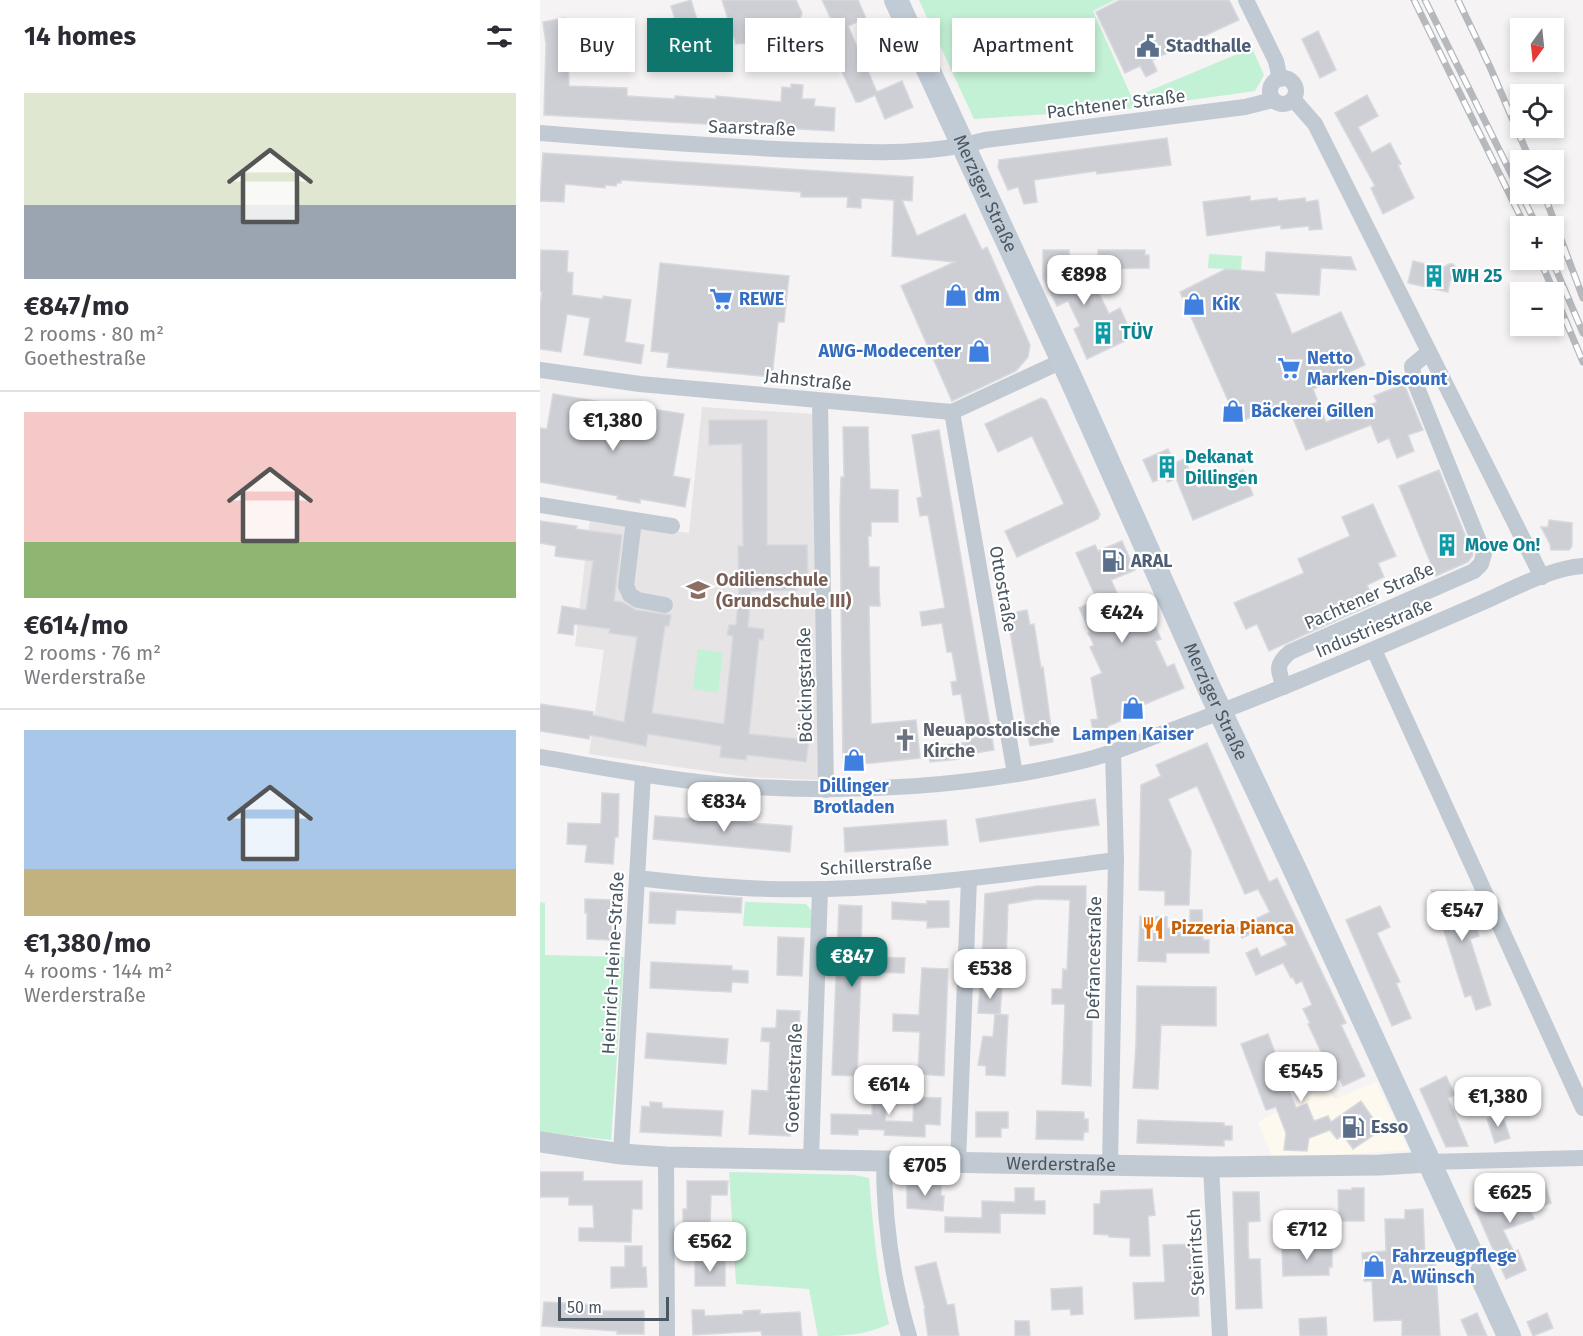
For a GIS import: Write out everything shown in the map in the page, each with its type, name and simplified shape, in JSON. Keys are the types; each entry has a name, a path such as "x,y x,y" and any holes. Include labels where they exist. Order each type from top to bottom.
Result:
{"main road":[{"name":"Merziger Straße","path":"896,0 1509,1336"}],"street":[{"path":"1246,0 1275,61 1281,79"},
{"path":"1281,79 1289,80 1294,87 1293,99 1283,104 1273,100 1270,92 1273,83 1281,79"},
{"path":"1293,99 1315,124 1542,577"},
{"name":"Pachtener Straße","path":"963,146 985,140 1245,107 1273,100"},
{"name":"Saarstraße","path":"540,133 701,146 849,152 897,153 963,146"},
{"name":"Pachtener Straße","path":"1284,687 1278,670 1280,661 1290,652 1474,571 1481,564 1484,554 1414,380 1412,366 1429,351"},
{"name":"Jahnstraße","path":"540,370 640,384 952,412 1062,361"},
{"name":"Böckingstraße","path":"820,401 825,790"},
{"name":"Ottostraße","path":"952,412 1015,774"},
{"path":"540,505 672,526"},
{"path":"634,520 626,586 630,595 638,600 665,606"},
{"name":"Industriestraße","path":"540,757 736,786 825,790 894,787 1015,774 1089,760 1113,752 1284,687 1542,577 1574,566 1583,566"},
{"path":"1374,650 1583,1108"},
{"name":"Defrancestraße","path":"1110,1164 1116,860 1113,752"},
{"name":"Heinrich-Heine-Straße","path":"621,1154 643,774"},
{"name":"Schillerstraße","path":"637,878 711,886 769,889 886,887 1116,860"},
{"path":"958,1162 969,879"},
{"name":"Goethestraße","path":"811,1159 820,889"},
{"name":"Werderstraße","path":"540,1142 621,1154 666,1157 1211,1167 1380,1165 1583,1158"},
{"path":"666,1157 667,1336"},
{"path":"884,1161 886,1222 904,1335"},
{"name":"Steinritsch","path":"1211,1167 1220,1336"}],"shaded area":[{"name":"Odilienschule (Grundschule III)","path":"702,407 813,414 818,780 747,777 589,754 604,650 575,646 590,519 689,533"},
{"path":"1376,1082 1409,1150 1273,1159 1258,1122 1326,1087 1335,1099"}],"green space":[{"path":"919,0 1115,0 1093,11 1132,98 1252,48 1264,75 1255,91 1126,109 974,119 952,72 1095,72 1095,18 952,18 952,71 940,45 940,18 927,18"},
{"path":"1209,254 1242,256 1241,270 1208,268"},
{"path":"698,649 723,653 718,693 693,689"},
{"path":"540,902 545,903 545,955 624,957 611,1140 540,1132"},
{"path":"745,902 806,904 811,910 811,928 743,926"},
{"path":"729,1172 855,1175 869,1178 878,1270 889,1324 872,1331 818,1336 809,1289 736,1284"}],"building":[{"path":"691,0 696,18 675,18 671,6"},
{"path":"722,0 796,0 802,13 800,18 745,18 745,43 736,44 733,35 733,18 728,18"},
{"path":"822,0 858,0 866,18 857,18 857,22 848,26 857,46 857,72 868,72 877,92 902,81 913,107 885,119 875,95 856,102 842,72 845,72 845,18 831,18"},
{"name":"Stadthalle","path":"1120,0 1229,0 1239,20 1152,60 1157,71 1146,77 1140,66 1125,73 1096,12"},
{"path":"558,19 558,72 569,72 569,86 627,88 627,96 716,99 716,96 781,102 782,87 791,88 791,84 803,85 802,99 815,99 814,106 835,108 834,131 544,115 546,44 543,22"},
{"path":"1318,31 1336,70 1320,78 1302,39"},
{"path":"1367,95 1378,116 1358,127 1372,153 1390,143 1414,198 1383,214 1371,188 1375,186 1335,113"},
{"path":"1167,138 1171,165 1097,174 1096,171 1034,180 1037,202 1024,204 1018,187 1008,190 998,167 999,160"},
{"path":"543,153 913,177 912,201 902,200 917,236 965,214 982,250 987,247 1030,345 1028,357 1016,371 952,401 901,286 955,262 892,256 894,200 861,198 861,208 847,207 848,197 801,197 801,192 621,180 621,183 617,183 616,186 605,185 605,188 565,184 564,202 540,201"},
{"path":"1250,196 1250,201 1277,198 1278,201 1305,198 1306,202 1318,200 1322,229 1309,230 1309,226 1281,229 1281,225 1207,236 1203,202"},
{"path":"541,250 568,251 567,272 573,273 572,295 631,300 625,342 644,345 641,364 584,355 590,318 567,314 561,352 540,349"},
{"path":"1043,250 1069,250 1070,285 1090,275 1109,314 1120,308 1133,337 1087,359 1074,329 1080,326 1068,301 1057,306 1043,278"},
{"path":"1098,250 1145,250 1145,255 1149,255 1149,268 1098,269"},
{"path":"1266,252 1351,257 1356,270 1321,268 1319,295 1275,293 1292,334 1341,312 1365,365 1313,389 1326,422 1377,402 1374,396 1404,384 1423,430 1408,435 1414,451 1397,458 1389,438 1378,443 1371,425 1306,450 1286,401 1238,423 1180,292 1226,269 1265,272"},
{"name":"WH 25","path":"1413,261 1442,268 1453,264 1459,271 1450,281 1448,292 1408,283"},
{"name":"REWE","path":"660,263 789,276 784,322 778,322 772,377 667,367 669,353 651,351"},
{"path":"553,394 602,402 600,411 646,419 648,408 684,414 673,476 690,479 685,507 640,499 640,503 617,499 618,496 540,482 540,428 547,429"},
{"path":"1041,398 1046,400 1100,514 1098,519 1017,557 1005,531 1064,504 1032,436 998,452 985,424"},
{"path":"709,420 767,420 767,545 807,545 808,578 797,578 797,590 751,591 748,627 764,629 763,640 759,639 749,734 809,740 806,762 747,755 746,760 720,757 721,746 648,734 646,746 590,735 589,739 540,731 540,704 593,712 593,715 624,722 637,637 609,633 610,629 574,624 573,635 558,633 562,606 586,610 593,561 555,556 556,546 540,543 540,521 577,526 576,529 622,535 614,601 622,602 636,610 671,615 669,626 665,626 652,713 724,724 733,636 727,635 729,625 736,625 739,591 738,546 743,546 742,444 709,445"},
{"path":"843,427 868,427 870,489 898,490 898,522 871,522 871,536 868,536 869,567 879,567 880,606 869,606 871,724 916,720 920,758 843,764 840,511 841,477 844,477"},
{"path":"939,430 994,750 958,756 959,759 930,762 928,748 969,742 961,694 953,695 951,682 957,681 952,652 947,652 942,623 922,626 920,612 945,608 928,515 920,516 917,498 922,497 912,435"},
{"path":"1168,449 1175,463 1184,459 1198,488 1243,470 1253,495 1193,520 1176,478 1168,482 1165,477 1153,482 1143,460"},
{"path":"1439,470 1473,555 1468,562 1436,576 1399,486"},
{"path":"1373,504 1396,556 1378,563 1384,577 1367,585 1375,603 1269,651 1257,624 1246,629 1234,603 1304,573 1298,559 1350,536 1342,517"},
{"path":"1549,520 1572,523 1572,546 1569,550 1551,550 1541,527 1548,527"},
{"path":"1122,541 1135,570 1111,580 1124,608 1143,600 1161,639 1155,641 1167,667 1174,664 1184,688 1138,707 1140,713 1108,726 1110,735 1094,738 1091,720 1098,719 1091,678 1102,673 1090,647 1094,645 1079,608 1097,600 1076,553 1095,545 1098,551"},
{"path":"1027,610 1030,625 1034,624 1041,668 1043,667 1053,742 1030,746 1007,614"},
{"path":"1207,743 1268,880 1270,882 1277,878 1346,1023 1341,1025 1365,1076 1343,1086 1340,1079 1335,1081 1308,1024 1310,1023 1303,1009 1312,1005 1302,981 1296,984 1283,963 1256,975 1246,953 1257,948 1261,957 1287,945 1275,922 1242,938 1237,928 1270,912 1258,889 1245,894 1197,786 1168,799 1191,851 1189,905 1165,905 1165,891 1139,890 1141,785 1161,776 1156,765"},
{"path":"602,793 619,794 618,837 615,837 613,864 585,862 587,845 567,844 568,823 601,824"},
{"path":"1095,799 1099,825 980,842 976,819"},
{"path":"655,816 792,826 790,852 653,839"},
{"path":"946,820 948,845 845,852 844,828"},
{"path":"1037,886 1086,886 1086,912 1094,912 1091,1086 1062,1084 1065,1004 1052,1004 1052,989 1062,989 1063,969 1067,970 1070,900 1037,899 1008,904 1006,960 1002,959 1002,965 982,964 985,894"},
{"path":"1431,890 1466,891 1479,936 1470,939 1491,1005 1476,1010 1471,995 1465,997"},
{"path":"650,892 742,898 741,913 676,910 675,924 649,923"},
{"path":"585,899 613,900 611,940 587,939"},
{"path":"927,901 949,901 949,927 927,928 927,921 892,919 892,902 927,904"},
{"path":"839,905 862,906 861,957 905,958 904,973 861,972 857,1076 832,1075"},
{"path":"1380,906 1390,927 1377,933 1400,982 1396,983 1411,1018 1392,1026 1346,920"},
{"path":"1190,910 1202,910 1203,940 1209,940 1209,953 1166,953 1166,962 1138,961 1140,916 1167,917 1167,928 1190,929"},
{"path":"778,937 804,938 802,976 777,975"},
{"path":"651,962 732,966 732,970 748,971 748,983 732,982 731,992 650,988"},
{"path":"922,968 948,969 944,1076 918,1074 920,1032 893,1031 893,1014 919,1015"},
{"path":"980,986 1002,988 1000,1014 978,1013"},
{"path":"1137,986 1216,987 1216,1026 1161,1025 1158,1089 1133,1088"},
{"path":"777,1010 800,1011 796,1082 790,1082 790,1136 749,1134 752,1090 768,1091 770,1042 761,1041 762,1028 776,1028"},
{"path":"995,1014 1008,1015 1005,1076 986,1075 986,1066 978,1065 983,1036 993,1037"},
{"path":"647,1033 728,1039 726,1064 645,1058"},
{"path":"1268,1034 1296,1108 1307,1104 1314,1121 1328,1116 1331,1122 1361,1101 1381,1130 1353,1149 1343,1135 1337,1139 1330,1130 1309,1138 1307,1151 1284,1150 1286,1133 1276,1107 1266,1110 1241,1044"},
{"path":"873,1076 887,1076 885,1121 913,1122 914,1097 941,1098 940,1125 925,1124 925,1137 884,1135 885,1130 858,1129 858,1135 831,1134 831,1114 872,1115"},
{"path":"1446,1076 1455,1095 1448,1098 1468,1146 1446,1147 1420,1089"},
{"path":"650,1102 662,1103 662,1108 723,1111 721,1136 640,1132 642,1106 650,1107"},
{"path":"1037,1111 1084,1112 1084,1119 1088,1119 1088,1132 1084,1132 1083,1140 1036,1139"},
{"path":"976,1112 1008,1112 1008,1128 1001,1128 1001,1137 976,1137"},
{"path":"1502,1114 1510,1138 1495,1143 1487,1119"},
{"path":"1138,1120 1224,1123 1224,1126 1232,1126 1232,1140 1224,1140 1224,1146 1137,1143"},
{"path":"540,1172 583,1172 583,1181 642,1181 642,1209 632,1209 631,1242 579,1241 579,1228 594,1228 593,1205 569,1205 569,1197 540,1197"},
{"path":"687,1181 728,1181 727,1195 711,1195 710,1226 683,1225 683,1209 687,1209"},
{"path":"907,1184 941,1185 941,1196 944,1196 943,1211 907,1208"},
{"path":"1545,1184 1551,1203 1530,1210 1534,1219 1503,1230 1514,1252 1518,1250 1526,1270 1506,1279 1475,1208 1500,1196 1501,1199"},
{"path":"1015,1188 1034,1188 1034,1201 1045,1201 1045,1214 1000,1213 1000,1233 945,1232 945,1217 982,1218 982,1201 1015,1202"},
{"path":"1352,1188 1364,1188 1364,1221 1339,1221 1338,1190 1352,1190"},
{"path":"1152,1189 1155,1215 1148,1216 1150,1256 1130,1256 1130,1238 1094,1234 1094,1204 1100,1204 1101,1191"},
{"path":"1233,1192 1259,1192 1260,1221 1248,1222 1248,1244 1249,1259 1260,1259 1262,1308 1236,1309"},
{"path":"1423,1209 1425,1258 1435,1256 1440,1336 1402,1336 1402,1320 1374,1321 1372,1281 1364,1281 1362,1253 1386,1251 1385,1219 1405,1219 1405,1210"},
{"path":"1196,1244 1199,1316 1135,1319 1133,1283 1165,1282 1163,1245"},
{"path":"625,1246 642,1246 642,1267 646,1267 647,1287 611,1288 611,1267 625,1267"},
{"path":"1332,1247 1332,1267 1329,1267 1329,1275 1283,1276 1282,1248"},
{"path":"695,1259 725,1260 725,1286 695,1286"},
{"path":"936,1262 947,1305 954,1304 959,1336 928,1336 925,1308 915,1267"},
{"path":"1082,1287 1083,1314 1071,1315 1070,1309 1052,1310 1051,1289"},
{"path":"544,1302 599,1305 598,1311 644,1311 644,1334 617,1334 617,1331 542,1326"},
{"path":"692,1310 704,1310 705,1316 743,1314 743,1311 760,1310 760,1314 800,1312 802,1336 762,1336 761,1331 693,1335"},
{"path":"1477,1313 1487,1336 1468,1336 1461,1320"},
{"path":"1547,1313 1553,1328 1533,1336 1527,1322"},
{"path":"1326,1317 1327,1336 1300,1336 1299,1319"},
{"path":"1015,1321 1029,1321 1030,1336 1015,1336"}],"railway":[{"path":"1414,0 1520,216"},
{"path":"1425,0 1532,216"},
{"path":"1458,0 1526,150"},
{"path":"1548,204 1583,298"},
{"path":"1544,270 1550,282"},
{"path":"1556,270 1583,333"},
{"path":"1564,317 1583,362"}],"place":[{"name":"Stadthalle","path":"1148,46"},
{"name":"WH 25","path":"1434,276"},
{"name":"dm","path":"956,295"},
{"name":"REWE","path":"721,299"},
{"name":"KiK","path":"1194,304"},
{"name":"TÜV","path":"1103,333"},
{"name":"AWG-Modecenter","path":"979,351"},
{"name":"Netto Marken-Discount","path":"1289,368"},
{"name":"Bäckerei Gillen","path":"1233,411"},
{"name":"Dekanat Dillingen","path":"1167,467"},
{"name":"Move On!","path":"1447,545"},
{"name":"ARAL","path":"1113,561"},
{"name":"Odilienschule (Grundschule III)","path":"698,590"},
{"name":"Lampen Kaiser","path":"1133,708"},
{"name":"Neuapostolische Kirche","path":"905,740"},
{"name":"Dillinger Brotladen","path":"854,760"},
{"name":"Pizzeria Pianca","path":"1153,928"},
{"name":"Esso","path":"1353,1127"},
{"name":"Fahrzeugpflege A. Wünsch","path":"1374,1266"}]}
